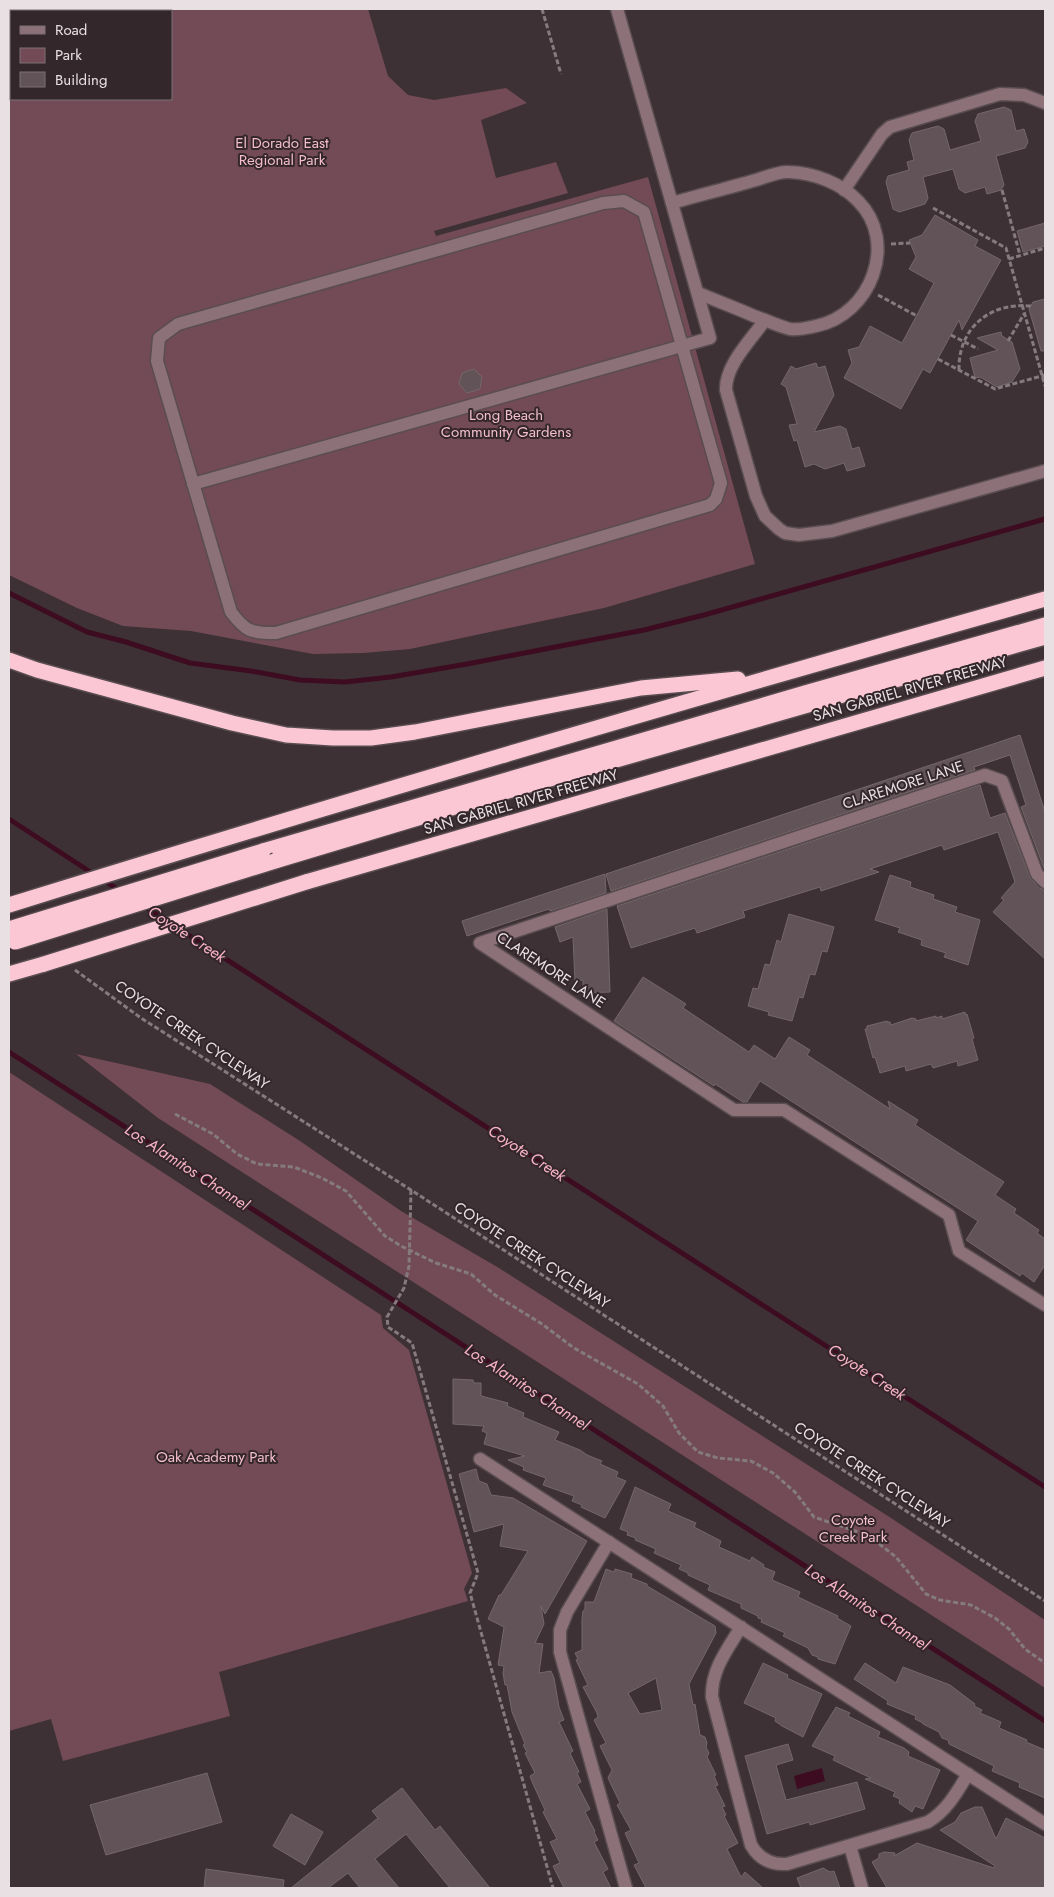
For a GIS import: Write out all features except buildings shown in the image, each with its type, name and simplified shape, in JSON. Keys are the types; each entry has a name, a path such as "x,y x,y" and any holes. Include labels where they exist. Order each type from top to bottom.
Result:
{"highway":[{"path":"9,905 236,834 774,675 1045,599"},
{"path":"11,938 263,851 805,692 1045,625"},
{"path":"11,938 275,861 500,792 1045,637"},
{"path":"9,660 37,670 232,723 286,735 333,738 371,738 415,732 641,688 774,675"},
{"name":"SAN GABRIEL RIVER FREEWAY","path":"9,974 306,882 1045,668"}],"street":[{"path":"193,484 710,338 617,9"},
{"path":"844,190 882,134 890,127 1000,94 1024,95 1045,103"},
{"path":"672,203 787,172 813,175 844,190 858,201 868,215 874,230 877,244 876,266 867,289 859,301 845,314 823,325 791,329 698,293"},
{"path":"624,200 644,212 721,483 716,499 710,505 276,633 256,633 241,625 231,612 193,484 157,361 159,338 178,324 593,206 624,200"},
{"path":"765,320 729,369 726,390 756,496 765,516 785,533 799,535 832,530 1045,470"},
{"name":"CLAREMORE LANE","path":"1045,882 1037,874 1002,781 985,775 480,943 734,1110 784,1110 949,1215 959,1251 1045,1305"},
{"path":"480,1460 1045,1824"},
{"path":"609,1542 567,1612 560,1630 560,1652 626,1888"},
{"path":"740,1627 718,1666 711,1683 712,1698 751,1845 757,1856 777,1865 787,1864 928,1822 950,1804 968,1774"},
{"path":"850,1846 862,1888"}],"path":[{"path":"542,9 560,74"},
{"path":"1002,190 1020,255"},
{"path":"933,208 1006,248 1044,376 1045,386"},
{"path":"877,244 910,243"},
{"path":"1008,259 1045,248"},
{"path":"867,289 917,316"},
{"path":"959,370 963,341 975,325 988,314 998,309 1031,306"},
{"path":"1008,341 1024,313"},
{"path":"951,335 978,349"},
{"path":"938,359 995,389 1044,376"},
{"name":"COYOTE CREEK CYCLEWAY","path":"75,969 141,1018 411,1190 1045,1601"},
{"path":"175,1114 213,1134 237,1154 257,1164 294,1167 322,1178 346,1191 385,1236 436,1263 471,1274 495,1295 542,1324 574,1348 638,1384 663,1406 679,1433 698,1452 718,1458 751,1461 773,1473 795,1492 814,1516 861,1533 878,1543 896,1557 926,1594 940,1600 971,1605 995,1618 1009,1629 1026,1649 1045,1663"},
{"path":"411,1190 411,1251 404,1288 387,1317 388,1327 412,1343 478,1573 470,1593 553,1888"}],"green space":[{"path":"9,9 368,9 388,76 408,95 434,100 506,88 527,103 481,120 496,178 556,162 568,193 434,231 436,236 648,177 755,564 604,608 410,649 363,653 313,654 191,631 123,626 77,608 9,575"},
{"name":"Coyote Creek Park","path":"76,1054 210,1084 300,1141 401,1211 499,1268 891,1518 1045,1620 1045,1688 158,1118"},
{"name":"Oak Academy Park","path":"9,1072 381,1315 383,1328 409,1350 472,1573 464,1589 468,1601 219,1672 230,1716 63,1761 51,1719 9,1731"}],"shaded area":[{"path":"822,1768 825,1781 797,1789 794,1776"}],"waterway":[{"path":"9,593 87,632 126,642 190,663 300,680 345,682 391,677 467,664 644,630 704,615 1045,519"},
{"name":"Coyote Creek","path":"9,819 95,875"},
{"name":"Coyote Creek","path":"102,879 120,891"},
{"name":"Coyote Creek","path":"142,905 168,922"},
{"name":"Coyote Creek","path":"176,927 1045,1487"},
{"name":"Los Alamitos Channel","path":"9,1052 1045,1721"}],"park label":[{"name":"El Dorado East Regional Park","path":"282,152"},
{"name":"Long Beach Community Gardens","path":"506,424"}]}
